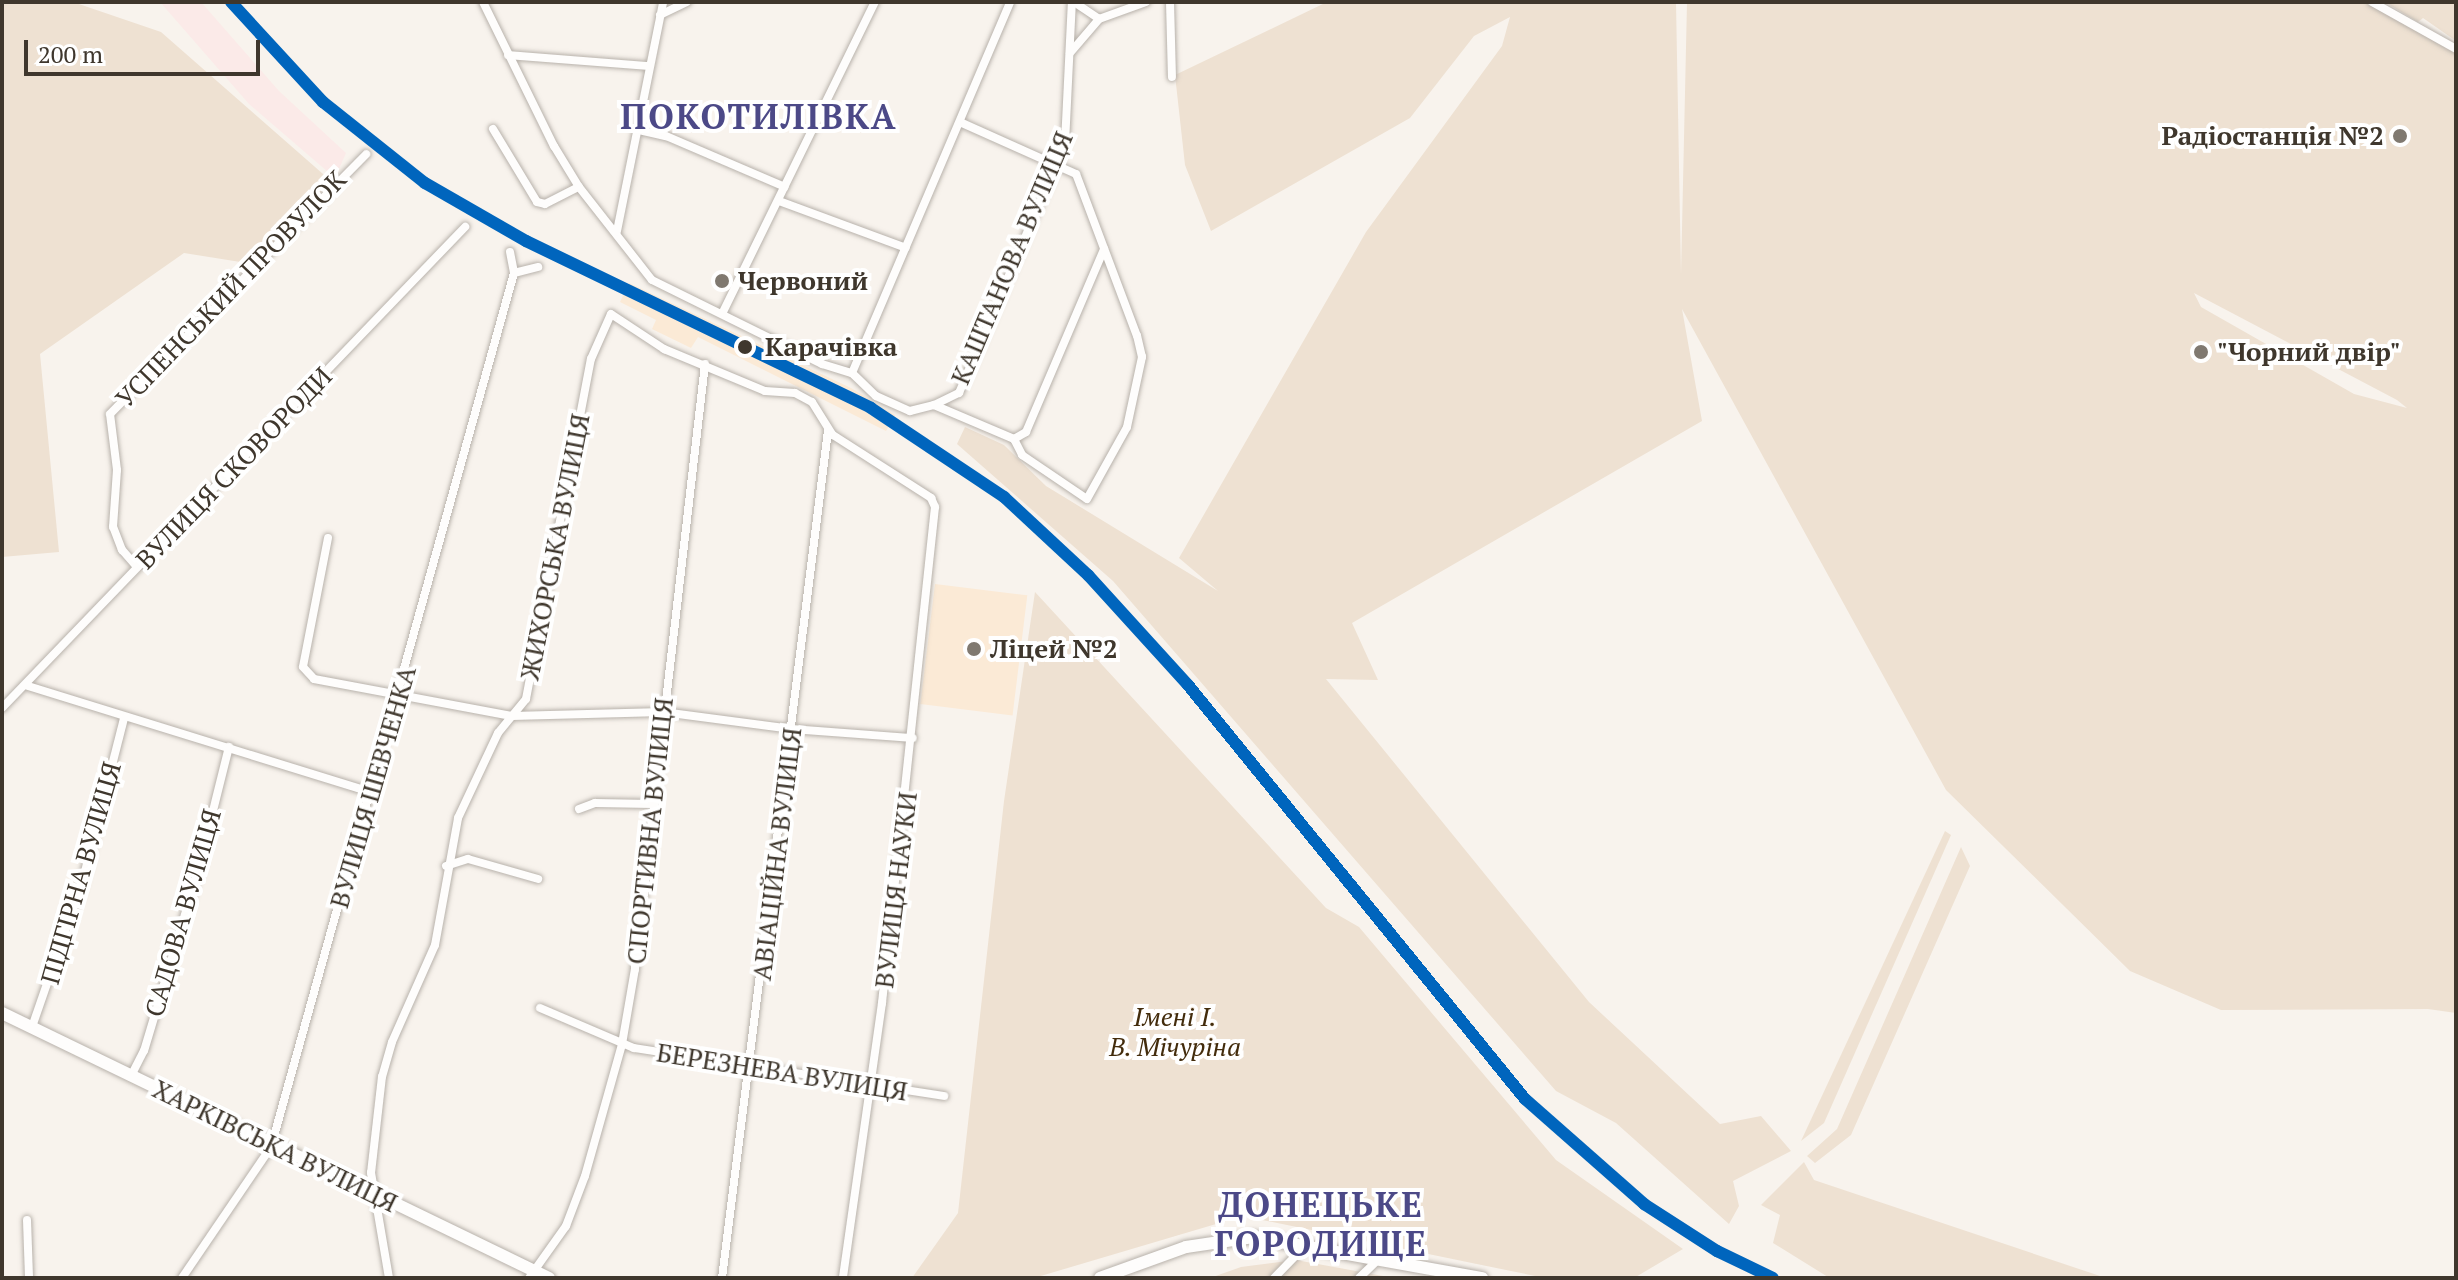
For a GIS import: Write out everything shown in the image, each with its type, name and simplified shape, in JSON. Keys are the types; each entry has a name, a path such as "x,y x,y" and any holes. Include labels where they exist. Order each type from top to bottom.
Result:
{"main road":[{"name":"ХАРКІВСЬКА ВУЛИЦЯ","path":"2,1013 530,1273 549,1278"},
{"path":"1100,1278 1222,1239 1253,1237 1379,1259 1454,1276 1482,1278"}],"street":[{"path":"483,2 579,187 617,231 652,280 822,364 852,373 876,396 910,411 934,405 1014,439 1022,455 1087,499 1127,427 1142,357 1076,174 1057,161 960,122"},
{"path":"617,231 663,2"},
{"path":"660,15 687,2"},
{"path":"722,314 875,2"},
{"path":"852,373 1010,2"},
{"path":"1073,2 1099,19"},
{"name":"КАШТАНОВА ВУЛИЦЯ","path":"934,405 959,393 1057,161 1069,115 1067,59 1073,2"},
{"path":"1067,59 1076,41 1099,19 1146,2"},
{"path":"1170,2 1172,77"},
{"path":"2372,2 2453,44"},
{"path":"508,55 649,66"},
{"path":"493,129 537,202 545,204 579,187"},
{"path":"639,130 666,136 785,187"},
{"name":"УСПЕНСЬКИЙ ПРОВУЛОК","path":"137,567 122,550 113,527 117,470 110,414 366,154"},
{"path":"779,201 906,248"},
{"name":"ВУЛИЦЯ СКОВОРОДИ","path":"2,708 28,686 137,567 465,227"},
{"path":"1014,439 1026,432 1104,248"},
{"path":"510,252 514,273 538,267"},
{"name":"ВУЛИЦЯ ШЕВЧЕНКА","path":"182,1278 271,1147 400,695 514,273"},
{"name":"ЖИХОРСЬКА ВУЛИЦЯ","path":"389,1278 371,1173 382,1077 392,1042 435,945 446,866 478,768 526,699 591,359 611,314 664,349 705,364"},
{"path":"705,364 765,391 795,393 812,402 823,412 828,430"},
{"name":"СПОРТИВНА ВУЛИЦЯ","path":"530,1273 566,1226 622,1044 705,364"},
{"name":"ВУЛИЦЯ НАУКИ","path":"828,430 933,501 913,738 843,1278"},
{"name":"АВІАЦІЙНА ВУЛИЦЯ","path":"722,1278 828,430"},
{"path":"328,538 306,674 512,716 663,712 792,729 913,738"},
{"path":"28,686 371,792"},
{"name":"ПІДГІРНА ВУЛИЦЯ","path":"32,1027 82,883 124,718"},
{"name":"САДОВА ВУЛИЦЯ","path":"131,1076 144,1051 198,871 229,747"},
{"path":"579,809 595,803 653,804"},
{"path":"446,866 468,859 538,879"},
{"name":"БЕРЕЗНЕВА ВУЛИЦЯ","path":"540,1008 622,1044 665,1054 751,1062 870,1087 944,1096"},
{"path":"27,1220 29,1278"},
{"path":"1274,1278 1305,1246"},
{"path":"1359,1278 1379,1259"}],"shaded area":[{"path":"160,2 201,2 279,91 346,153 335,178 249,104"},
{"path":"629,283 851,388 895,415 886,431 698,337 691,348 652,329 656,320 620,302"},
{"name":"Ліцей №2","path":"935,584 1027,595 1013,715 920,704"}],"green space":[{"path":"2,2 73,2 161,32 331,181 253,264 184,253 40,354 59,552 2,557"},
{"path":"1327,2 1676,2 1681,274 1687,2 2380,2 2456,51 2456,1013 2428,1009 2221,1010 2130,971 1946,790 1682,309 1702,421 1352,623 1378,680 1326,679 1589,1002 1720,1124 1761,1116 1791,1151 1733,1181 1739,1206 1729,1224 1616,1123 1556,1091 1113,581 957,444 965,427 1004,445 1046,486 1218,591 1179,558 1366,232 1502,46 1510,17 1474,36 1410,118 1211,231 1185,165 1175,75","holes":["2194,293 2407,408 2354,394 2201,307"]},
{"path":"2385,2 2456,2 2456,41 2423,18 2418,22"},
{"name":"Імені І. В. Мічуріна","path":"1035,592 1326,908 1359,927 1556,1160 1683,1249 1634,1278 1545,1278 1243,1216 1034,1278 912,1278 958,1213 1004,801"},
{"path":"1945,831 1951,835 1824,1123 1801,1141"},
{"path":"1961,847 1970,866 1851,1135 1815,1163 1807,1156 1837,1129"},
{"path":"1804,1162 1814,1180 2106,1278 1828,1277 1773,1243 1780,1215 1761,1205"},
{"path":"1296,1260 1394,1278 1210,1278 1241,1267"}],"transit line":[{"path":"231,2 323,102 425,183 526,241 871,408 1004,497 1088,575 1188,685 1525,1099 1644,1204 1717,1251 1773,1278"}],"place":[{"name":"Радiостанцiя №2","path":"2400,136"},
{"name":"Червоний","path":"722,281"},
{"name":"Карачівка","path":"745,347"},
{"name":"\"Чорний двір\"","path":"2201,352"},
{"name":"Ліцей №2","path":"974,649"}],"district":[{"name":"ПОКОТИЛІВКА","path":"759,117"},
{"name":"ДОНЕЦЬКЕ ГОРОДИЩЕ","path":"1321,1224"}]}
